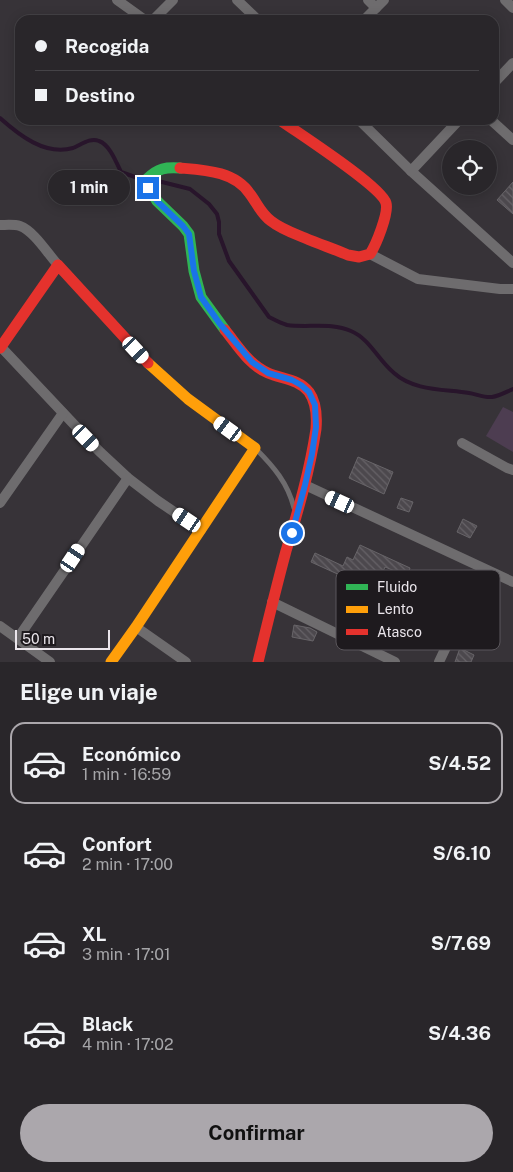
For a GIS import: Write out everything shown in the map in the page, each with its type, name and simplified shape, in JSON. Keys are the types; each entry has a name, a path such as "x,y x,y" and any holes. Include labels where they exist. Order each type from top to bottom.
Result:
{"street":[{"path":"116,0 138,15"},
{"path":"158,15 173,0"},
{"path":"237,0 253,15"},
{"path":"368,0 376,8"},
{"path":"369,15 384,0"},
{"path":"505,0 513,8"},
{"path":"499,78 513,63"},
{"path":"287,125 360,176 384,197 386,205 382,226 376,244 370,254"},
{"path":"364,125 411,171 513,262"},
{"path":"411,171 454,125"},
{"path":"496,125 513,140"},
{"path":"258,662 272,602 305,485 316,427 315,405 309,392 292,380 268,373 252,362 220,324 201,297 194,271 189,234 157,201 148,188 147,179 161,169 174,168 207,170 225,175 241,184 269,220 282,229 348,255 370,254 418,279 513,289"},
{"path":"0,225 19,226 26,229 150,364 188,399 255,448 111,662"},
{"path":"58,265 0,347 98,451 128,478 201,530"},
{"path":"0,503 63,413"},
{"path":"462,443 513,470"},
{"path":"18,638 128,478"},
{"path":"305,485 484,569"},
{"path":"500,576 513,582"},
{"path":"272,602 336,633"},
{"path":"0,626 50,662"},
{"path":"136,627 186,662"},
{"path":"370,650 395,662"},
{"path":"439,662 445,650"}],"lane":[{"path":"255,448 280,476 289,493 296,515"}],"shaded area":[{"path":"503,407 513,412 513,452 486,436"}],"building":[{"path":"513,182 513,214 497,200"},
{"path":"358,457 393,472 384,494 349,478"},
{"path":"401,498 413,502 409,512 397,508"},
{"path":"463,519 477,526 470,538 457,532"},
{"path":"360,545 410,568 409,570 392,570 385,567 384,570 336,570 336,573 311,562 315,553 343,566 347,557 353,560"},
{"path":"294,625 310,628 317,632 313,641 292,637"},
{"path":"459,650 464,650 474,655 471,662 455,662"}],"waterway":[{"path":"0,118 15,131 43,147 63,150 89,141 99,141 109,150 121,172 135,177"},
{"path":"158,181 190,189 209,204 217,214 219,234 229,261 269,317 287,325 327,326 351,331 369,344 394,373 402,379 420,386 489,397 497,396 513,389"}],"traffic: fast":[{"path":"180,168 166,168 155,172 147,179 149,188 157,201 189,234 194,271 201,297 225,330"}],"traffic: slow":[{"path":"111,662 255,448 188,399 148,363"}],"traffic: jam":[{"path":"180,168 228,176 244,186 262,212 275,224 287,231 348,255 359,257 370,254 386,214 386,203 381,195 355,173 287,125"},
{"path":"0,348 58,265 148,363"},
{"path":"225,330 244,354 261,370 300,384 305,388 313,400 316,415 316,429 307,475 258,662"}],"route":[{"path":"148,188 157,201 189,234 194,271 201,297 220,324 245,356 259,368 301,385 309,392 315,405 316,427 312,454 292,533"}]}
